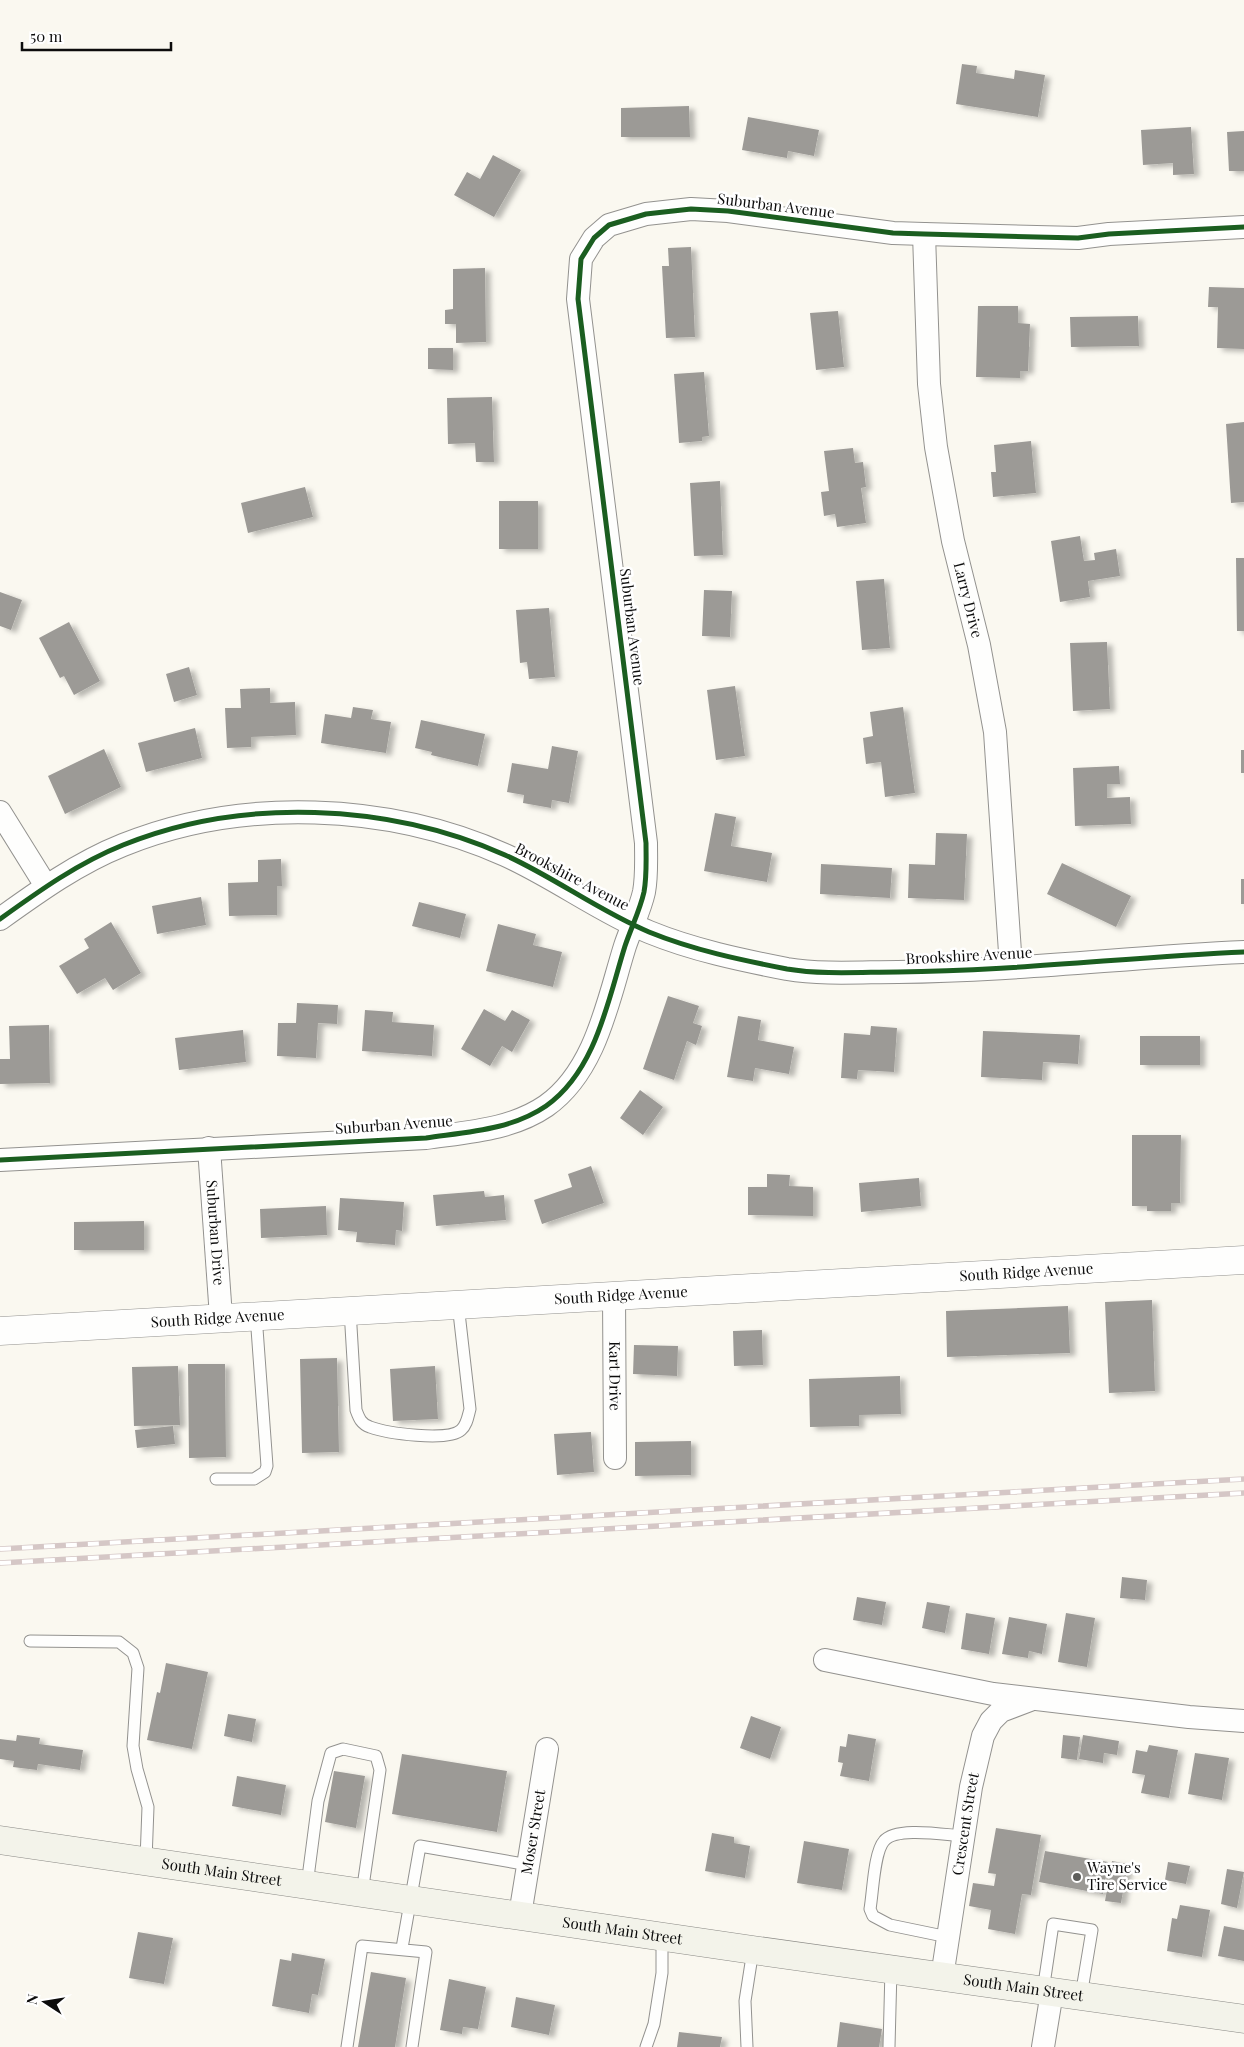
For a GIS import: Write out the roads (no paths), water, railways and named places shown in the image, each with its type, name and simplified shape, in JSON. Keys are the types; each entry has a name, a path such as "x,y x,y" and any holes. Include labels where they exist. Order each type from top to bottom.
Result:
{"main road":[{"name":"South Main Street","path":"0,1840 891,1970 1244,2019"}],"street":[{"name":"Suburban Avenue","path":"0,1160 426,1138 494,1128 529,1116 547,1105 572,1081 595,1040 643,893 646,843 578,299 581,259 594,238 608,225 646,214 691,209 728,211 893,233 1078,238 1109,234 1244,227"},
{"name":"Larry Drive","path":"924,234 929,384 936,448 953,542 979,645 995,732 1011,967"},
{"path":"0,812 46,886"},
{"name":"Brookshire Avenue","path":"0,919 46,886 122,845 183,826 270,812 332,813 401,821 452,833 507,856 649,932 705,951 792,969 834,972 940,972 1143,956 1244,952"},
{"name":"Suburban Drive","path":"209,1148 221,1317"},
{"name":"South Ridge Avenue","path":"0,1331 1244,1260"},
{"name":"Kart Drive","path":"614,1295 615,1458"},
{"name":"Crescent Street","path":"825,1660 993,1694 1032,1700 1244,1721"},
{"name":"Crescent Street","path":"942,1977 971,1787 983,1736 991,1721 1001,1711 1032,1700"},
{"name":"Moser Street","path":"520,1915 547,1749"},
{"path":"1043,2047 1047,1992"}],"lane":[{"path":"350,1310 356,1410 360,1421 370,1427 379,1429 424,1436 444,1436 461,1431 467,1421 470,1409 458,1304"},
{"path":"216,1480 254,1479 265,1472 267,1466 256,1315"},
{"path":"30,1641 119,1642 133,1653 138,1668 133,1746 137,1769 148,1807 146,1860"},
{"path":"307,1884 318,1802 331,1753 342,1749 376,1756 380,1770 362,1893"},
{"path":"948,1937 890,1926 873,1916 870,1908 879,1851 883,1841 889,1836 921,1833 963,1836"},
{"path":"402,1948 420,1846 529,1865"},
{"path":"1047,1992 1053,1924 1092,1930 1081,1996"},
{"path":"646,2047 654,2024 662,1973 662,1936"},
{"path":"347,2047 362,1946 402,1948 426,1952 412,2047"},
{"path":"747,2047 748,2038 744,2001 753,1950"},
{"path":"889,2047 891,1970"}],"railway":[{"path":"0,1549 1244,1479"},
{"path":"0,1563 1244,1493"}],"place":[{"name":"Wayne's Tire Service","path":"1077,1877"}]}
